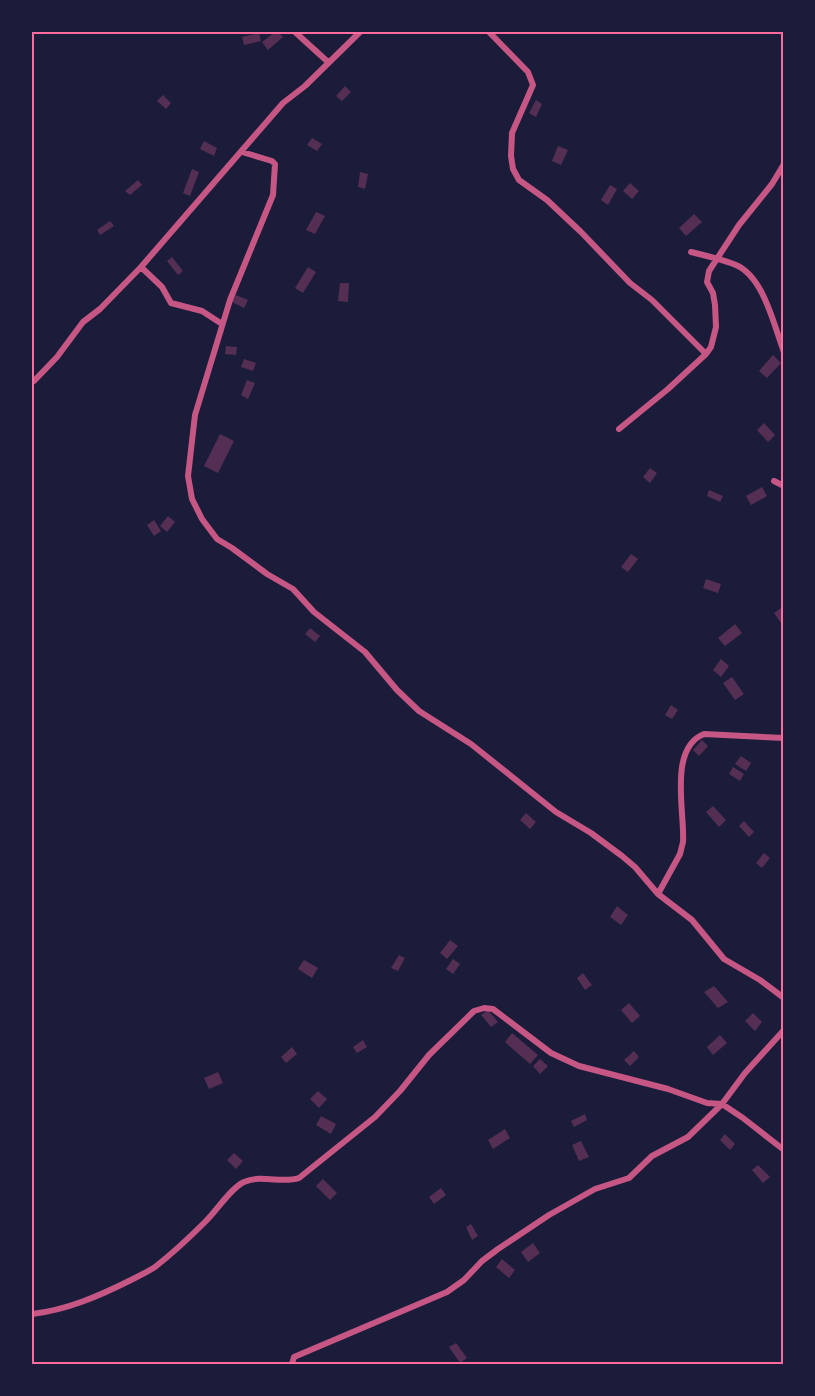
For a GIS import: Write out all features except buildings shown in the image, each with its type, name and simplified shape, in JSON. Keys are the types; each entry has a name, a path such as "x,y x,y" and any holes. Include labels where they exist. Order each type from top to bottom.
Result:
{"street":[{"path":"295,32 328,62"},
{"path":"34,381 57,357 83,322 100,309 141,267 284,103 360,32"},
{"path":"489,32 528,72 533,85 512,133 511,156 513,169 519,180 547,200 630,283 652,300 706,354"},
{"path":"242,152 272,161 274,164 273,195 230,300 195,415 188,476 192,499 202,519 218,539 267,574 294,589 314,612 365,652 397,690 419,711 471,744 556,812 591,833 622,856 635,867 657,894 692,920 724,959 760,980 783,998"},
{"path":"619,429 668,389 706,354 711,346 716,327 713,293 707,282 709,271 739,225 772,184 783,164"},
{"path":"691,252 735,264 750,276 766,300 783,352"},
{"path":"141,267 162,287 171,303 202,311 222,324"},
{"path":"774,481 783,486"},
{"path":"657,894 680,854 683,842 682,766 690,743 696,737 704,734 783,738"},
{"path":"32,1314 56,1312 104,1294 153,1268 178,1248 219,1208 234,1188 245,1182 263,1178 293,1180 305,1173 375,1117 444,1040 474,1011 484,1008 493,1009 551,1053 579,1066 668,1089 707,1103 722,1104 783,1150"},
{"path":"292,1365 294,1357 447,1292 464,1280 490,1255 549,1215 595,1189 628,1178 652,1156 687,1137 722,1104 745,1073 783,1030"}]}
